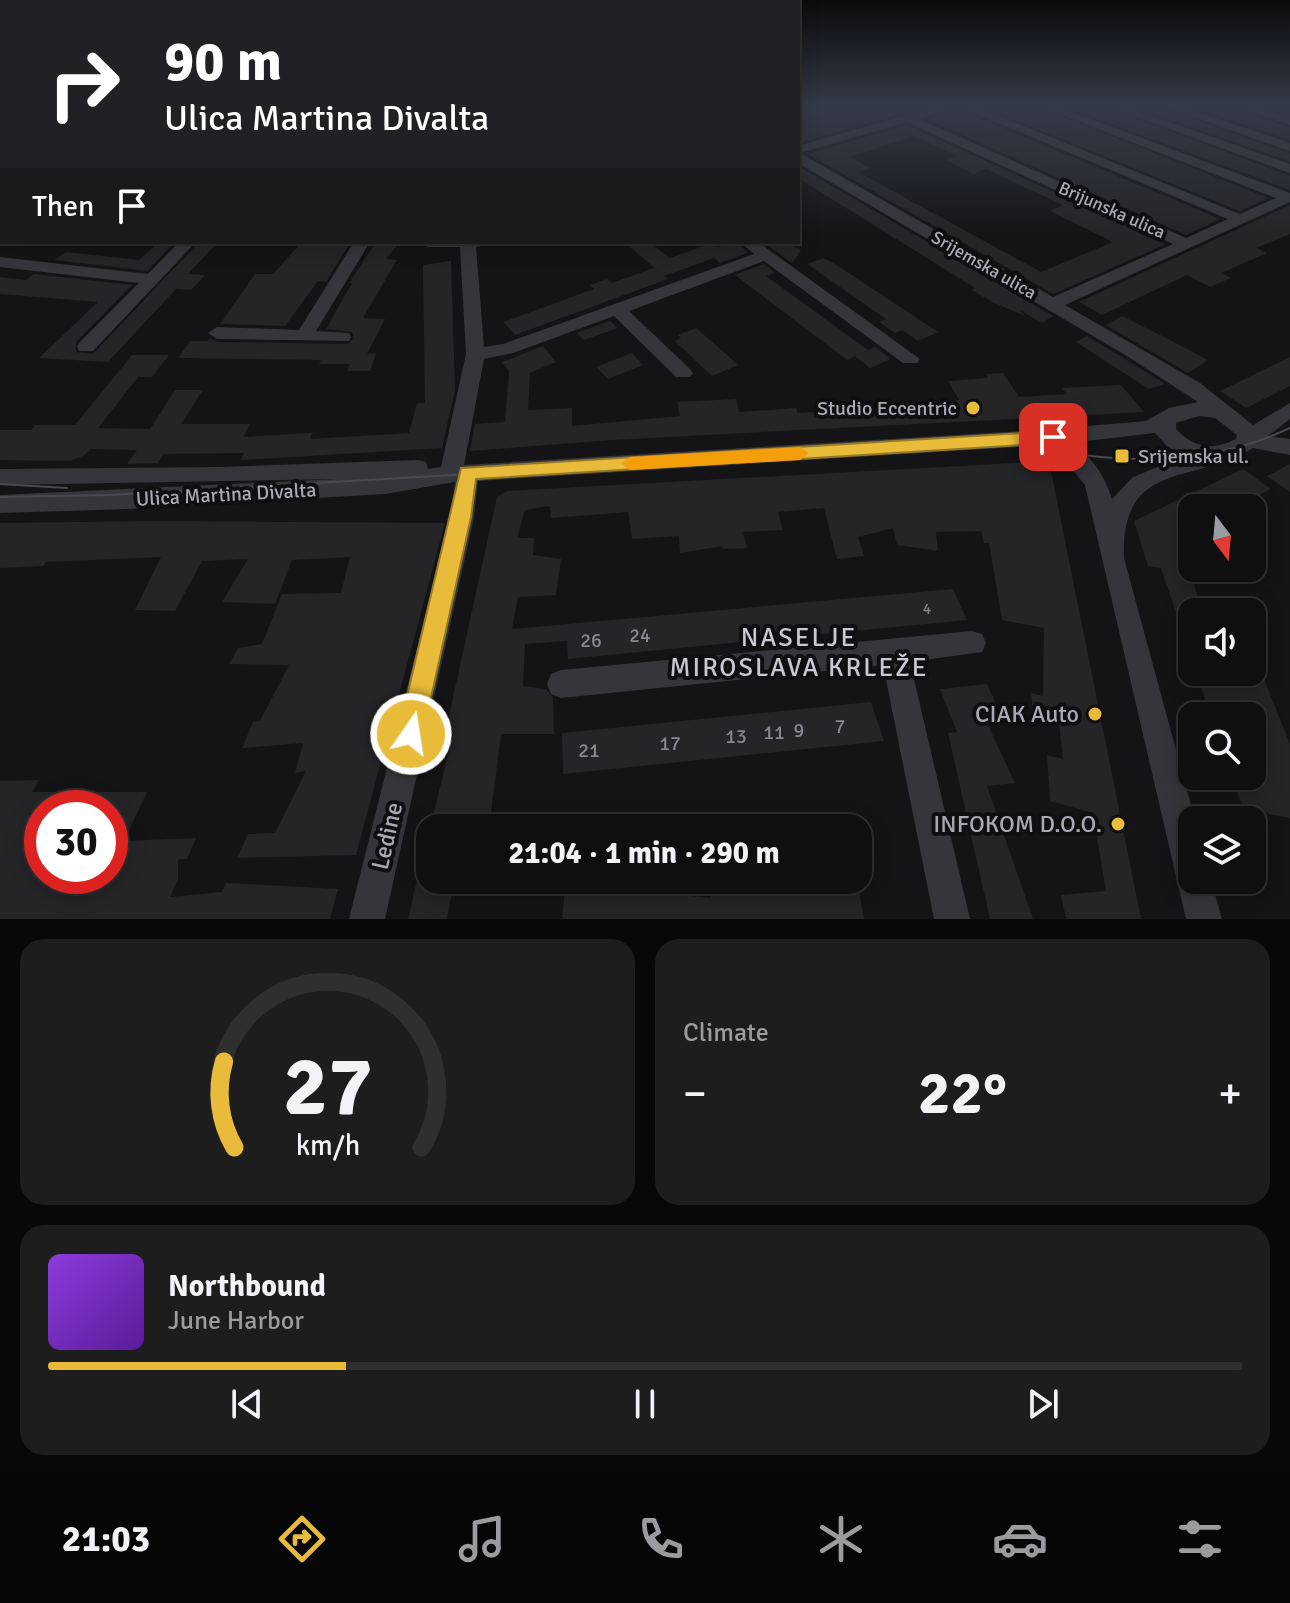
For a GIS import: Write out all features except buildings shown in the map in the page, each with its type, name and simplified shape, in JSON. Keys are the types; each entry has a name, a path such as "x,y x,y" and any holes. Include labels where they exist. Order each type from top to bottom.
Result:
{"street":[{"name":"Brijunska ulica","path":"976,149 1185,243"},
{"path":"1069,149 1240,219"},
{"path":"1159,149 1290,198"},
{"path":"1233,149 1290,169"},
{"name":"Srijemska ulica","path":"800,158 1169,374 1232,417"},
{"path":"1052,304 1290,198"},
{"path":"86,347 186,244"},
{"path":"304,336 361,244"},
{"name":"Ledine","path":"367,919 462,517 459,473 475,354 476,244"},
{"path":"751,244 910,359"},
{"path":"475,354 506,349 766,255"},
{"path":"0,262 152,279"},
{"path":"617,309 683,373"},
{"path":"217,333 342,337"},
{"name":"Srijemska ulica","path":"1169,374 1189,397 1191,403 1186,410"},
{"path":"1158,474 1166,461 1172,436 1171,415 1204,409 1232,417 1283,414"},
{"path":"1109,536 1112,518 1121,499 1158,474 1237,450 1283,414"},
{"path":"1248,442 1290,446 1283,414"},
{"path":"1232,417 1244,427 1248,442"},
{"name":"Ulica Martina Divalta","path":"0,504 130,500 385,485 459,473 1043,438 1172,436 1201,453 1223,454"},
{"path":"1043,438 1087,466 1099,494 1112,558 1178,817"},
{"name":"Ulica Martina Divalta","path":"0,477 205,476 410,468 459,473"},
{"path":"561,684 972,643"},
{"path":"894,651 952,919"},
{"path":"1198,894 1204,919"}],"tram line":[{"path":"0,497 110,495 1003,443 1110,458 1163,459 1240,447 1290,428"},
{"path":"0,484 67,488"}],"slow traffic":[{"path":"630,463 800,453"}],"place":[{"name":"Studio Eccentric","path":"973,408"},
{"name":"Srijemska ul.","path":"1122,456"},
{"name":"CIAK Auto","path":"1095,714"},
{"name":"INFOKOM D.O.O.","path":"1118,824"}],"district":[{"name":"NASELJE MIROSLAVA KRLEŽE","path":"799,652"}],"route":[{"path":"411,734 462,517 468,472 1053,437"}]}
